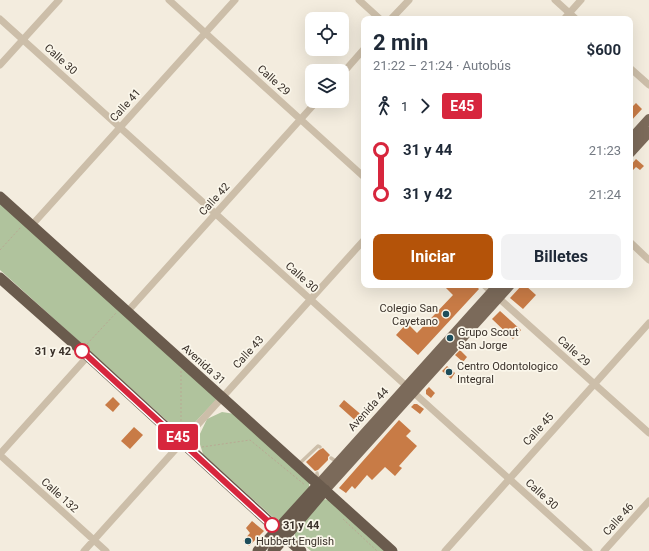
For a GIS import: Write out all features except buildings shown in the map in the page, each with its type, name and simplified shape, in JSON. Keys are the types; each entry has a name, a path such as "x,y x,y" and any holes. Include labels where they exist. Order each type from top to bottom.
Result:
{"highway":[{"name":"Avenida 31","path":"0,196 297,466 318,489 392,551"},
{"path":"0,278 186,439 281,534 301,551"},
{"name":"Avenida 44","path":"258,551 281,534 318,489"},
{"name":"Avenida 44","path":"273,551 281,534"}],"main road":[{"path":"633,137 649,119"},
{"path":"633,150 649,132"},
{"name":"Avenida 44","path":"318,489 410,389 496,292"},
{"name":"Avenida 44","path":"318,489 334,460 410,389"}],"street":[{"path":"0,65 59,0"},
{"name":"Calle 29","path":"169,0 361,174"},
{"name":"Calle 41","path":"29,223 120,127 235,0"},
{"path":"359,0 377,16"},
{"path":"395,16 409,0"},
{"path":"555,0 573,16"},
{"path":"567,16 581,0"},
{"name":"Calle 30","path":"0,19 589,551"},
{"path":"349,66 361,52"},
{"path":"633,71 649,85"},
{"name":"Calle 42","path":"124,309 216,214 311,108"},
{"name":"Calle 43","path":"84,551 361,243"},
{"path":"633,245 649,260"},
{"name":"Calle 29","path":"496,292 594,384 649,433"},
{"name":"Calle 45","path":"445,551 649,323"},
{"path":"0,454 85,353"},
{"name":"Calle 132","path":"0,454 106,551"},
{"name":"Calle 46","path":"604,551 649,501"}],"lane":[{"path":"297,466 318,446 320,447"},
{"path":"317,472 318,489"}],"path":[{"path":"0,250 29,223"},
{"path":"85,353 124,309"},
{"path":"180,367 181,430 186,439"},
{"path":"202,448 250,440 318,489"},
{"path":"342,519 377,551"}],"green space":[{"path":"0,201 218,398 183,435 0,270"},
{"path":"222,412 235,414 309,481 309,489 281,520 276,520 203,454 198,438 207,419"},
{"path":"323,499 329,500 387,551 311,551 295,537 295,531"}],"bus line":[{"name":"E45","path":"82,351 272,525"}],"place":[{"name":"Colegio San Cayetano","path":"446,314"},
{"name":"Grupo Scout San Jorge","path":"450,338"},
{"name":"31 y 42","path":"82,351"},
{"name":"Centro Odontologico Integral","path":"449,372"},
{"name":"31 y 44","path":"272,525"},
{"name":"Hubbert English","path":"248,541"}]}
